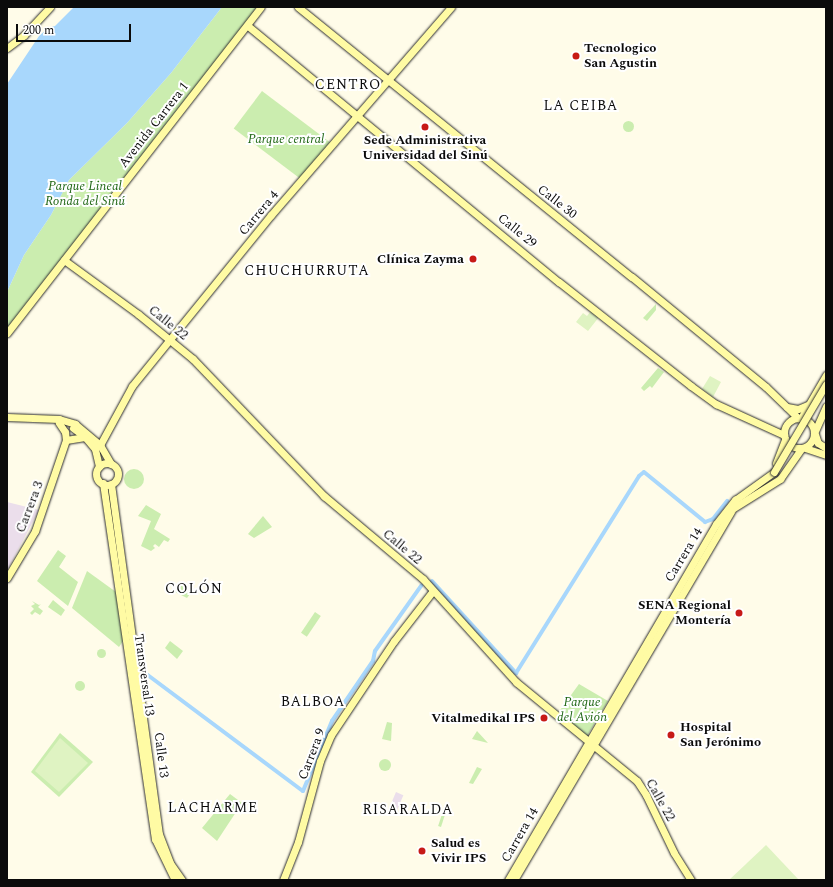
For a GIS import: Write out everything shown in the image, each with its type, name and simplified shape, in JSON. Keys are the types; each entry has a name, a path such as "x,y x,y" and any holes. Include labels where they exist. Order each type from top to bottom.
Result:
{"street":[{"path":"7,48 50,7"},
{"name":"Avenida Carrera 1","path":"7,333 248,26 261,7"},
{"name":"Calle 30","path":"298,7 388,82 632,277 800,418"},
{"name":"Carrera 4","path":"100,445 132,386 271,215 388,82 451,7"},
{"name":"Calle 29","path":"248,26 559,282 691,386 716,404 784,437"},
{"name":"Calle 22","path":"64,260 170,339 193,359 324,496 423,579 432,592 516,682 641,787 674,853 691,880"},
{"path":"735,500 741,492 770,471 783,449 787,424 800,418 810,404 826,374"},
{"name":"Carrera 14","path":"514,880 589,744 716,524 735,500 776,473 826,384"},
{"name":"Carrera 14","path":"508,880 732,509 776,473 826,392"},
{"path":"787,406 798,409 810,404"},
{"path":"732,509 780,479 803,448 812,442 826,406"},
{"path":"11,417 40,418 59,419 75,424 100,445 118,474 107,483 97,476 99,467 98,453 86,437 59,423 40,418"},
{"path":"800,418 811,424 818,443 826,448"},
{"path":"59,423 65,432 66,440 86,437"},
{"path":"784,437 789,445 826,455"},
{"name":"Carrera 3","path":"7,578 35,531 66,440"},
{"path":"99,467 111,464"},
{"name":"Calle 13","path":"107,483 116,534 159,834 170,863 182,880"},
{"name":"Transversal 13","path":"107,483 155,839 167,868 175,880"},
{"name":"Carrera 9","path":"283,880 298,842 320,761 331,735 394,641 432,592"}],"shaded area":[{"path":"7,502 39,510 7,571"},
{"path":"396,792 403,795 396,812 389,809"}],"green space":[{"name":"Parque Lineal Ronda del Sinú","path":"222,7 259,7 7,328 7,292 24,255 51,215 69,180 127,123 171,73"},
{"name":"Parque central","path":"262,91 332,144 304,181 234,129"},
{"path":"628,120 632,122 634,126 632,130 628,132 624,130 622,126 624,122"},
{"path":"656,304 656,310 647,321 643,318"},
{"path":"591,311 599,317 588,331 576,322 583,313 587,316"},
{"path":"658,368 664,372 652,388 650,386 644,391 641,388"},
{"path":"710,376 721,382 713,397 702,389"},
{"path":"134,469 141,472 144,479 141,486 134,489 127,486 124,479 127,472"},
{"path":"146,505 161,514 154,529 170,539 168,542 164,540 159,547 155,544 153,546 155,548 151,551 141,546 151,521 138,516"},
{"path":"263,516 272,527 254,538 248,534"},
{"path":"58,550 66,556 59,567 78,582 68,606 37,581"},
{"path":"87,571 116,592 123,641 119,647 72,608"},
{"path":"181,584 185,587 183,590 190,594 187,598 175,592"},
{"path":"53,600 65,610 61,616 48,607"},
{"path":"32,601 39,605 41,604 38,607 43,611 40,615 35,612 32,615 30,613 34,609 31,606 35,604"},
{"path":"315,612 321,616 307,637 301,633"},
{"path":"170,641 183,651 177,659 165,648"},
{"path":"99,649 103,649 105,653 103,657 99,657 97,655 97,651"},
{"path":"78,681 82,681 84,682 84,690 78,691 75,688 75,684"},
{"name":"Parque del Avión","path":"579,684 608,701 586,738 558,713"},
{"path":"387,722 392,723 391,741 382,739"},
{"path":"477,731 488,743 472,739"},
{"path":"60,733 93,762 59,797 31,772"},
{"path":"60,738 88,763 59,792 35,771"},
{"path":"383,759 387,759 391,765 387,771 383,771 379,767 379,763"},
{"path":"477,767 482,769 473,784 469,783"},
{"path":"230,794 242,803 217,841 202,828"},
{"path":"444,808 447,809 441,827 438,826"},
{"path":"766,845 799,880 729,880"}],"water":[{"path":"74,7 222,7 171,73 127,123 69,180 51,215 24,255 7,292 7,84 39,36 48,28 55,26"}],"waterway":[{"path":"432,581 516,673 639,476 644,472 705,522 713,519 727,501"},
{"path":"141,670 303,791 332,721 373,661 375,651 421,586"}],"place":[{"name":"Tecnologico San Agustin","path":"576,56"},
{"name":"Sede Administrativa Universidad del Sinú","path":"425,127"},
{"name":"Clínica Zayma","path":"473,259"},
{"name":"SENA Regional Montería","path":"739,613"},
{"name":"Vitalmedikal IPS","path":"544,718"},
{"name":"Hospital San Jerónimo","path":"671,735"},
{"name":"Salud es Vivir IPS","path":"422,851"}],"district":[{"name":"CENTRO","path":"348,85"},
{"name":"LA CEIBA","path":"581,106"},
{"name":"CHUCHURRUTA","path":"307,271"},
{"name":"COLÓN","path":"194,589"},
{"name":"BALBOA","path":"313,702"},
{"name":"LACHARME","path":"213,808"},
{"name":"RISARALDA","path":"408,810"}]}
